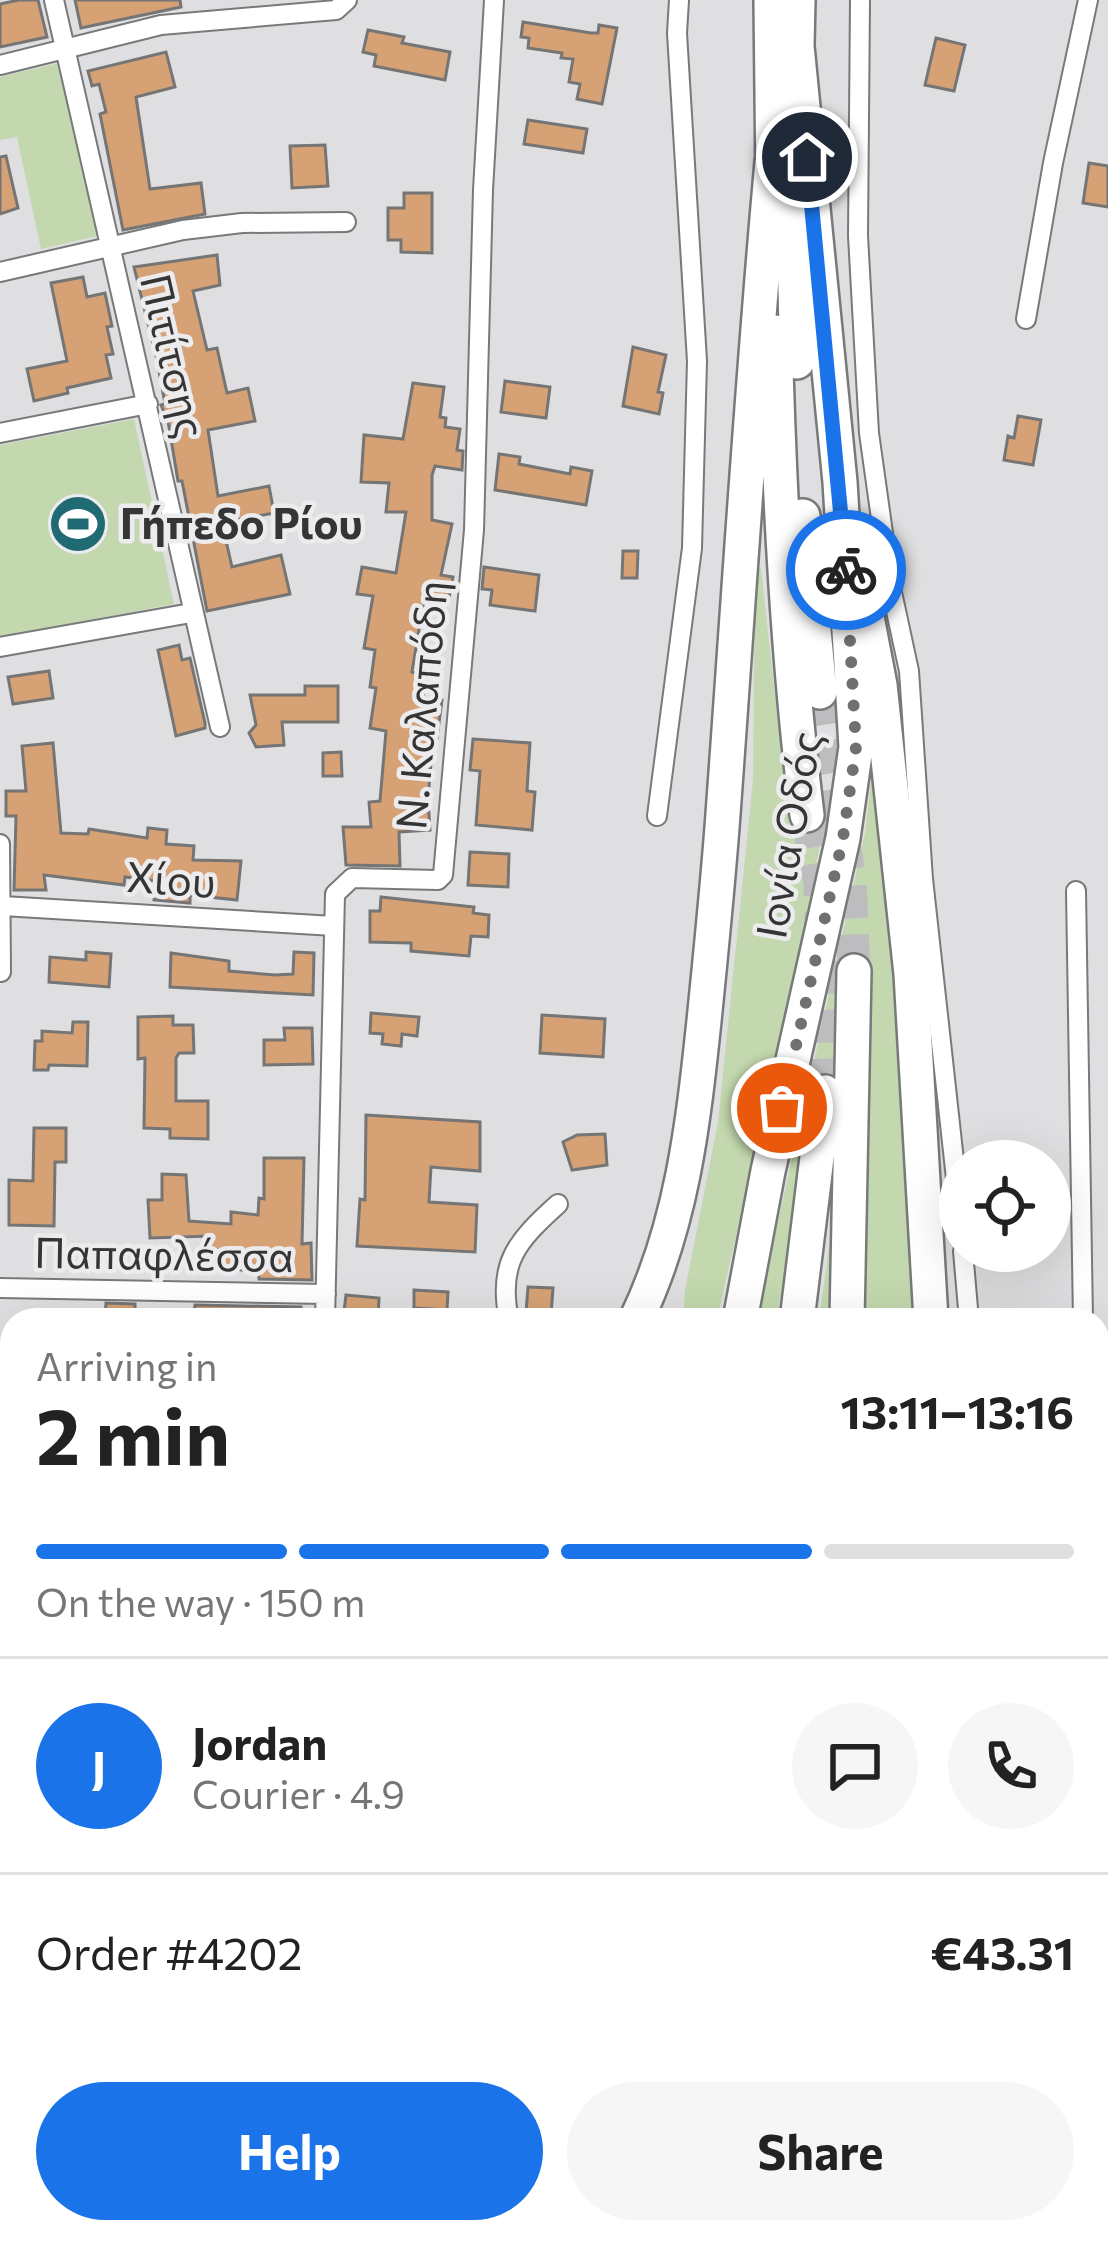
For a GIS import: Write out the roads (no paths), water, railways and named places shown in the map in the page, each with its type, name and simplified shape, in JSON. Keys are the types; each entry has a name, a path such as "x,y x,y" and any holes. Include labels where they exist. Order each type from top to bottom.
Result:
{"highway":[{"path":"770,0 783,572 807,815"},
{"name":"Ιονία Οδός","path":"742,1308 843,838 856,747 840,482 796,46 798,0"},
{"path":"796,46 792,178 798,425 820,692"},
{"path":"641,1308 667,1249 686,1171 698,1080 717,896 772,162"},
{"path":"840,482 880,685 895,806 911,974 930,1308"},
{"path":"848,1308 854,971"},
{"path":"798,1308 825,1092"}],"street":[{"name":"Πιτίτσης","path":"54,0 220,727"},
{"path":"0,65 161,25 336,10 347,0"},
{"name":"Ν. Καλαπόδη","path":"326,1308 335,894 347,880 438,880 443,875 474,530 483,190 494,0"},
{"path":"657,816 692,548 697,361 677,33 679,0"},
{"path":"860,0 858,236 869,433 890,584 909,671 923,879 952,1140"},
{"path":"1026,319 1088,0"},
{"path":"0,272 183,230 242,223 346,223"},
{"path":"0,433 148,404"},
{"path":"0,647 191,614"},
{"path":"0,844 2,973"},
{"path":"1076,891 1083,1308"},
{"name":"Χίου","path":"3,906 334,926"},
{"path":"507,1308 504,1293 510,1261 528,1231 557,1204"},
{"path":"965,1272 968,1308"},
{"name":"Παπαφλέσσα","path":"0,1288 326,1294"}],"tunnel":[{"path":"820,692 850,881 854,971"},
{"path":"807,815 820,883 825,1092"}],"place":[{"name":"Γήπεδο Ρίου","path":"78,524"}]}
